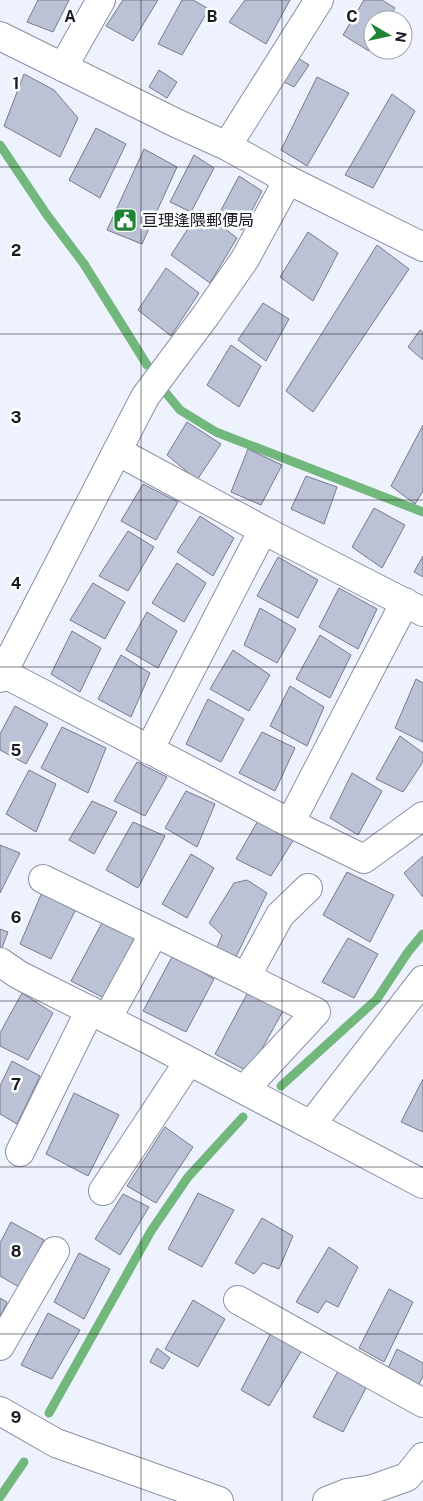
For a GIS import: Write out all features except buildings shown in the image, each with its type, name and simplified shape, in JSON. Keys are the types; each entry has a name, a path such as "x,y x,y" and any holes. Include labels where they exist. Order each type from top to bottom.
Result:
{"street":[{"path":"63,67 101,0"},
{"path":"227,146 319,0"},
{"path":"0,36 176,123 227,146 288,180 423,247"},
{"path":"288,180 245,259 145,397 1,676 364,860 423,816"},
{"path":"117,451 263,530 414,607 290,823"},
{"path":"149,750 263,530"},
{"path":"43,879 316,1012 244,1090"},
{"path":"246,977 280,915 308,888"},
{"path":"20,1152 98,1015 154,933"},
{"path":"0,962 19,975 189,1061 423,1184"},
{"path":"311,1126 422,984"},
{"path":"103,1191 189,1061"},
{"path":"0,1346 55,1251"},
{"path":"238,1300 423,1403"},
{"path":"0,1411 56,1443 219,1501"},
{"path":"327,1501 347,1492 373,1489 407,1477 423,1457"}],"waterway":[{"path":"0,145 47,215 84,264 147,365"},
{"path":"166,393 180,410 216,432 423,512"},
{"path":"281,1086 377,999 408,952 423,934"},
{"path":"49,1413 151,1231 188,1177 243,1117"},
{"path":"0,1497 24,1462"}],"place":[{"name":"亘理逢隈郵便局","path":"125,220"}]}
